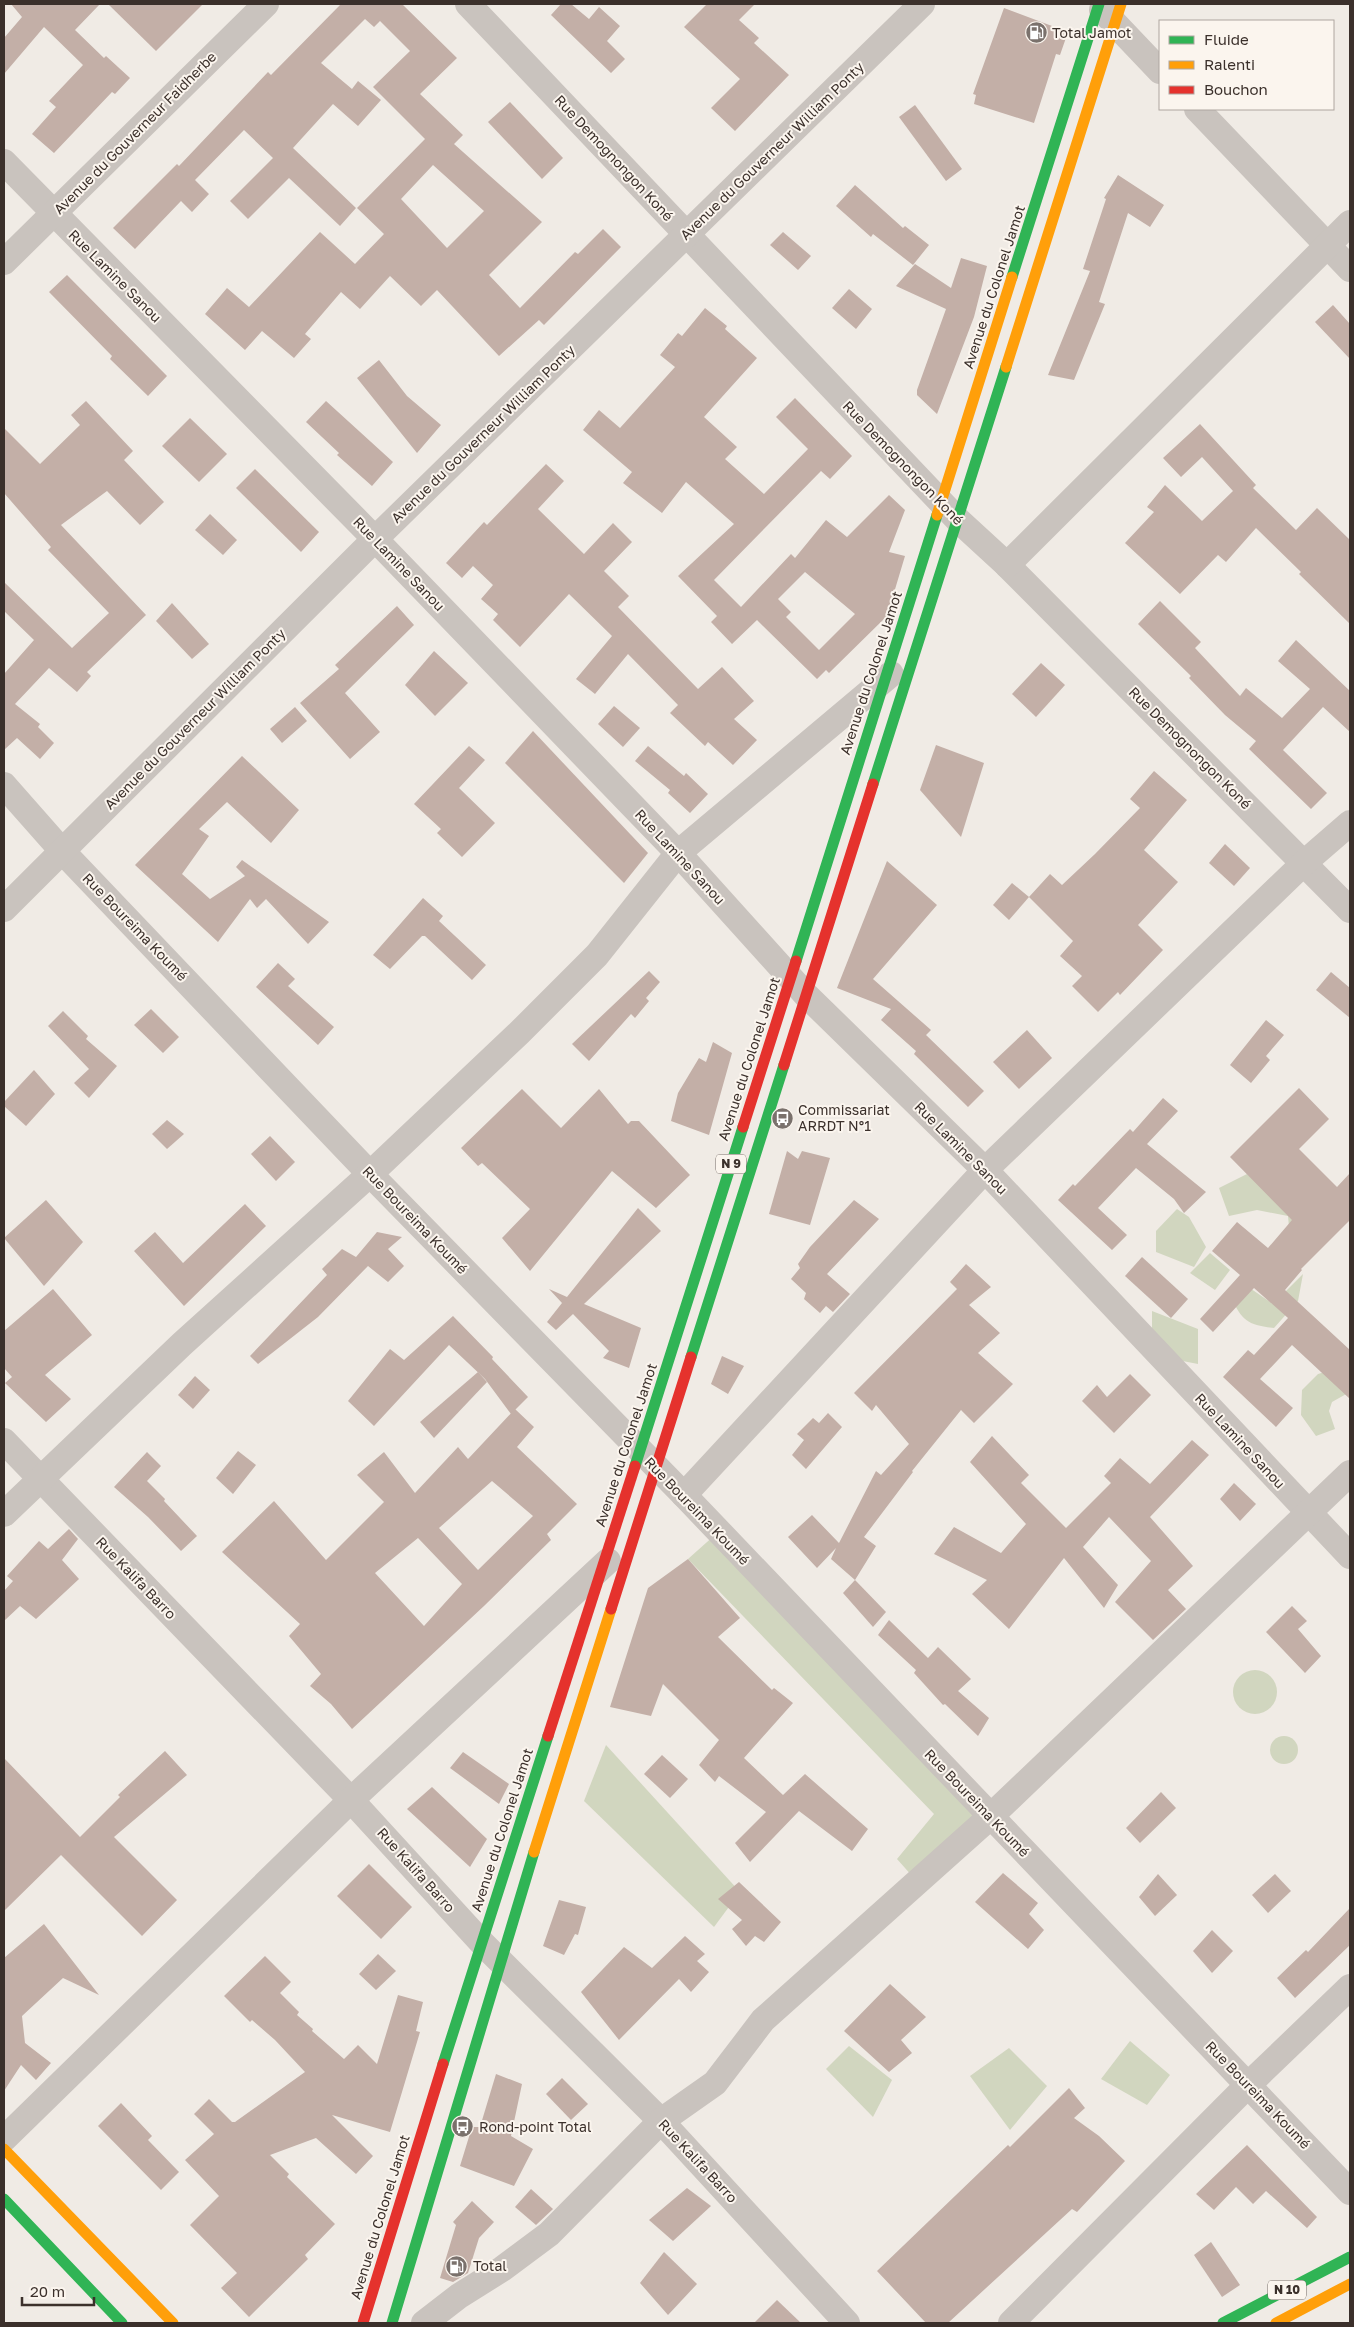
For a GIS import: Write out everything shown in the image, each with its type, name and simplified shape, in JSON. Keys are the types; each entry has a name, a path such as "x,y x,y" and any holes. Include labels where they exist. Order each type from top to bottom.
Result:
{"main road":[{"name":"Avenue du Colonel Jamot","path":"392,2323 491,1952 604,1566 648,1460 798,987 917,648 950,512 1106,8"},
{"name":"Avenue du Colonel Jamot","path":"363,2323 633,1537 648,1460 798,987 884,681 950,512 1106,8"},
{"path":"4,2149 173,2323"},
{"path":"4,2199 122,2323"},
{"name":"N 10","path":"1223,2323 1350,2257"},
{"name":"N 10","path":"1276,2323 1350,2284"}],"street":[{"name":"Avenue du Gouverneur Faidherbe","path":"4,262 266,4"},
{"name":"Rue Demognongon Koné","path":"468,4 950,512 1007,565 1305,862 1350,910"},
{"name":"Avenue du Gouverneur William Ponty","path":"4,909 375,539 922,4"},
{"path":"1106,8 1159,70"},
{"path":"1198,110 1350,268"},
{"name":"Rue Lamine Sanou","path":"4,162 53,214 375,539 678,854 798,987 986,1170 1350,1556"},
{"path":"1007,565 1350,223"},
{"path":"4,1514 182,1344 370,1174 597,955 678,854 884,681 917,648"},
{"name":"Rue Boureima Koumé","path":"4,785 63,852 370,1174 684,1495 990,1817 1249,2084 1350,2192"},
{"path":"684,1495 986,1170 1305,862 1350,823"},
{"name":"Rue Kalifa Barro","path":"4,1441 351,1800 491,1952 661,2121 846,2323"},
{"path":"424,2323 459,2296 549,2234 661,2121 715,2083 763,2020 990,1817 1350,1473"},
{"path":"4,2139 351,1800 633,1537"},
{"path":"1011,2323 1249,2084 1350,1987"}],"green space":[{"path":"1247,1174 1311,1229 1291,1249 1288,1216 1257,1210 1229,1216 1219,1188"},
{"path":"1177,1209 1189,1217 1206,1247 1194,1267 1156,1252 1156,1231"},
{"path":"1210,1253 1230,1270 1215,1290 1190,1273"},
{"path":"1303,1274 1298,1301 1274,1328 1258,1325 1247,1320 1239,1312 1231,1297 1241,1282 1273,1304"},
{"path":"1152,1311 1198,1329 1198,1364 1152,1355"},
{"path":"1335,1369 1348,1393 1332,1402 1329,1411 1335,1429 1316,1436 1301,1415 1302,1390 1318,1374"},
{"path":"716,1534 982,1818 913,1877 897,1859 934,1814 688,1559"},
{"path":"1259,1670 1271,1676 1276,1683 1276,1701 1271,1708 1264,1713 1251,1714 1239,1708 1234,1701 1233,1688 1239,1676 1246,1671"},
{"path":"1284,1736 1294,1740 1298,1750 1294,1760 1284,1764 1274,1760 1270,1750 1274,1740"},
{"path":"606,1745 740,1892 714,1927 584,1801"},
{"path":"1130,2041 1170,2075 1147,2105 1101,2079"},
{"path":"849,2046 892,2080 873,2117 826,2069"},
{"path":"1009,2048 1047,2086 1010,2130 970,2076"}],"building":[{"path":"11,4 100,4 75,30 104,58 106,56 130,78 115,94 112,92 54,153 32,134 56,107 49,101 83,65 44,27 4,74 4,38 22,17"},
{"path":"108,4 203,4 156,51"},
{"path":"341,4 402,4 457,58 420,94 463,135 454,144 542,222 489,275 520,308 575,252 578,254 603,229 621,247 544,325 539,320 499,356 437,290 421,306 390,276 360,309 341,292 305,334 311,339 294,358 262,331 245,350 205,314 227,288 249,307 320,232 355,264 384,234 357,208 425,139 373,87 410,51 380,21 374,27 365,19 321,63 352,89 358,81 381,100 358,126 333,104 293,148 356,208 340,226 289,178 248,219 230,201 273,158 244,130 195,180 209,194 192,212 181,201 135,249 113,228 177,164 179,166 268,72 271,75","holes":["433,165 484,211 447,248 401,199"]},
{"path":"561,4 571,4 589,19 599,7 620,26 607,41 625,59 611,73 551,15"},
{"path":"707,4 755,4 739,20 759,38 754,43 789,75 735,131 711,108 740,79 684,27"},
{"path":"1004,8 1068,32 1060,55 1056,54 1034,123 974,104 976,95 973,94"},
{"path":"510,102 563,158 542,179 488,122"},
{"path":"915,105 962,169 946,181 899,117"},
{"path":"1118,175 1164,205 1150,227 1128,213 1099,302 1105,304 1074,380 1048,375 1090,271 1083,269 1106,199 1104,198"},
{"path":"855,185 903,228 905,226 929,245 913,265 873,234 871,237 836,206"},
{"path":"783,232 811,256 798,270 770,245"},
{"path":"961,258 987,266 974,317 937,414 917,395 917,390 946,309 896,286 915,264 951,288"},
{"path":"67,275 167,376 148,396 110,359 112,356 49,292"},
{"path":"849,289 872,309 856,329 832,308"},
{"path":"1333,305 1350,324 1350,359 1315,322"},
{"path":"705,308 727,326 725,329 757,358 704,417 737,447 725,459 764,494 808,449 776,417 795,398 852,456 830,479 821,471 714,580 741,607 791,554 795,558 826,520 847,537 889,495 905,510 889,552 905,556 887,616 829,673 826,670 817,679 757,620 732,644 711,622 717,616 678,576 734,524 686,482 662,513 623,483 632,472 583,430 599,410 620,428 675,367 660,355 678,333 682,336","holes":["805,572 855,614 819,650 786,617 791,612 778,599"]},
{"path":"379,360 407,396 441,425 417,453 357,378"},
{"path":"86,401 133,451 124,460 164,502 140,525 107,491 61,525 146,615 87,672 91,676 77,692 49,668 15,704 40,724 38,727 54,743 40,759 17,738 4,750 4,674 34,640 4,611 4,582 72,648 109,613 48,550 51,547 4,493 4,428 40,464 80,425 71,415"},
{"path":"326,401 393,462 372,486 337,455 339,453 306,422"},
{"path":"190,418 227,454 199,482 162,446"},
{"path":"1200,424 1256,485 1253,488 1296,530 1317,508 1350,540 1350,624 1256,528 1226,562 1218,555 1180,594 1125,543 1154,512 1147,507 1165,485 1202,521 1233,491 1202,457 1181,477 1163,458"},
{"path":"546,464 564,481 538,509 584,554 613,523 632,542 604,571 629,596 618,607 698,689 722,667 754,701 734,719 757,740 733,765 708,742 705,746 670,713 678,705 628,654 595,694 576,679 612,636 569,594 520,647 493,620 498,614 481,599 493,585 473,566 462,578 446,563 484,522 487,525"},
{"path":"255,469 319,532 301,552 236,488"},
{"path":"210,514 237,540 223,555 195,530"},
{"path":"1160,601 1201,642 1195,648 1240,696 1246,688 1282,718 1310,689 1278,661 1296,640 1350,691 1350,732 1323,707 1283,750 1327,793 1311,809 1249,749 1256,741 1225,715 1189,678 1191,676 1138,624"},
{"path":"172,603 209,644 192,659 156,621"},
{"path":"397,606 414,625 345,693 380,732 350,759 300,703 339,669 335,665"},
{"path":"434,651 468,683 435,716 405,685"},
{"path":"1041,663 1065,685 1036,717 1012,694"},
{"path":"614,706 640,728 623,747 598,724"},
{"path":"295,707 307,721 282,743 270,729"},
{"path":"533,731 648,853 624,883 505,763"},
{"path":"936,745 984,763 961,837 920,790"},
{"path":"469,746 485,760 459,788 495,823 462,857 437,833 441,829 414,804"},
{"path":"648,746 684,776 686,773 708,794 690,813 668,793 670,790 635,761"},
{"path":"242,756 299,810 271,843 227,802 199,829 209,836 182,874 210,899 245,876 236,867 242,860 329,922 308,944 266,899 257,908 250,899 218,942 135,865"},
{"path":"1154,771 1187,800 1144,850 1178,882 1138,925 1163,950 1120,995 1118,992 1098,1012 1072,986 1082,976 1060,956 1073,941 1029,897 1050,874 1062,885 1095,854 1140,808 1130,799"},
{"path":"1225,844 1250,868 1234,886 1209,863"},
{"path":"887,861 937,905 873,979 931,1030 926,1035 984,1091 968,1107 914,1054 916,1051 881,1020 891,1009 837,988"},
{"path":"1012,883 1029,897 1009,920 993,905"},
{"path":"423,898 443,916 439,921 486,965 472,980 425,936 422,936 390,969 373,955"},
{"path":"278,963 295,979 288,986 334,1027 318,1045 256,987"},
{"path":"649,971 660,982 646,998 649,1001 635,1018 631,1014 589,1061 572,1044"},
{"path":"1331,972 1350,988 1350,1018 1316,990"},
{"path":"151,1009 179,1037 163,1053 134,1025"},
{"path":"63,1011 88,1036 86,1039 117,1066 89,1098 74,1083 89,1069 48,1026"},
{"path":"1266,1020 1284,1035 1266,1056 1270,1060 1251,1083 1230,1065"},
{"path":"1027,1030 1052,1058 1019,1089 993,1062"},
{"path":"713,1042 732,1053 709,1135 671,1121 678,1093 699,1058 706,1062"},
{"path":"34,1070 55,1094 26,1126 4,1106 4,1102"},
{"path":"1299,1088 1329,1119 1299,1149 1337,1187 1350,1173 1350,1220 1301,1269 1285,1290 1350,1350 1350,1399 1292,1345 1260,1379 1293,1408 1276,1427 1223,1377 1248,1350 1254,1355 1288,1318 1254,1288 1213,1332 1200,1319 1240,1275 1212,1251 1237,1222 1268,1248 1292,1220 1230,1157"},
{"path":"522,1089 561,1128 599,1089 628,1124 631,1121 639,1121 690,1175 656,1208 612,1171 530,1271 502,1238 530,1209 482,1163 478,1166 461,1148"},
{"path":"1163,1098 1178,1111 1147,1144 1206,1192 1184,1213 1174,1199 1136,1168 1098,1208 1127,1235 1112,1250 1058,1200 1073,1184 1075,1186 1130,1129 1133,1132"},
{"path":"167,1120 184,1134 167,1149 152,1134"},
{"path":"270,1136 295,1162 276,1181 251,1154"},
{"path":"787,1151 798,1159 802,1151 830,1158 810,1225 769,1214"},
{"path":"46,1200 83,1242 44,1286 4,1238"},
{"path":"854,1200 879,1219 827,1274 850,1294 833,1312 826,1306 820,1313 804,1299 806,1293 791,1279 800,1268 798,1264 810,1247"},
{"path":"245,1204 266,1226 184,1306 134,1251 155,1232 183,1263"},
{"path":"638,1208 661,1231 584,1304 641,1328 629,1368 603,1358 609,1351 573,1314 556,1330 547,1322 562,1303 549,1289 567,1297"},
{"path":"377,1232 402,1237 388,1249 404,1266 388,1282 368,1266 318,1317 258,1364 250,1356 327,1275 322,1269 342,1249 356,1257"},
{"path":"1142,1257 1188,1299 1171,1318 1125,1276"},
{"path":"966,1264 991,1287 969,1305 1000,1333 978,1353 1013,1384 974,1423 961,1410 912,1471 864,1537 876,1546 855,1580 831,1559 836,1548 817,1568 788,1537 812,1515 839,1543 876,1471 881,1475 909,1444 876,1405 872,1411 854,1393 957,1289 950,1282"},
{"path":"53,1289 92,1335 45,1375 71,1399 46,1422 5,1383 12,1377 4,1368 4,1331"},
{"path":"453,1316 528,1397 511,1414 485,1379 449,1345 374,1426 348,1401 390,1349 404,1360"},
{"path":"722,1356 744,1366 728,1394 711,1384"},
{"path":"478,1372 487,1382 434,1438 420,1422"},
{"path":"1130,1374 1151,1395 1114,1433 1082,1401 1097,1385 1107,1397"},
{"path":"195,1376 210,1390 193,1409 178,1395"},
{"path":"515,1409 534,1427 517,1447 577,1504 547,1534 551,1540 484,1606 352,1729 331,1704 310,1686 321,1674 289,1636 300,1624 222,1552 274,1501 326,1560 384,1502 357,1475 384,1452 415,1493 458,1447 468,1459","holes":["492,1481 533,1516 478,1570 439,1528","418,1538 462,1584 424,1626 375,1573"]},
{"path":"828,1413 842,1427 806,1469 792,1455 804,1440 797,1434 813,1418 819,1423"},
{"path":"992,1436 1029,1475 1021,1483 1066,1528 1111,1483 1104,1476 1120,1458 1150,1484 1192,1440 1209,1455 1150,1517 1193,1566 1168,1590 1186,1609 1153,1640 1115,1602 1151,1561 1109,1517 1083,1547 1118,1585 1104,1608 1064,1558 1009,1629 972,1594 987,1580 934,1554 954,1527 1001,1553 1026,1524 970,1462"},
{"path":"238,1451 256,1465 233,1494 216,1478"},
{"path":"147,1452 161,1466 147,1481 197,1536 181,1551 148,1517 114,1487"},
{"path":"1234,1483 1256,1504 1240,1521 1220,1499"},
{"path":"69,1529 78,1539 62,1560 79,1579 36,1619 20,1606 4,1621 4,1591 13,1581 7,1576 39,1541 48,1549"},
{"path":"688,1559 740,1618 718,1637 772,1690 774,1688 793,1703 744,1758 783,1795 805,1774 868,1829 852,1851 799,1811 750,1862 735,1843 766,1812 719,1776 715,1782 699,1765 719,1740 663,1684 651,1716 610,1707 648,1588"},
{"path":"855,1580 886,1612 873,1627 843,1593"},
{"path":"1292,1606 1307,1621 1298,1629 1321,1656 1305,1673 1266,1632"},
{"path":"889,1620 928,1658 938,1647 971,1679 958,1691 989,1718 978,1736 945,1704 943,1705 914,1673 916,1670 878,1635"},
{"path":"165,1751 187,1775 114,1837 177,1900 142,1936 61,1855 4,1911 4,1758 80,1837 120,1797 118,1795"},
{"path":"463,1752 509,1784 499,1804 450,1768"},
{"path":"662,1755 688,1779 670,1798 644,1774"},
{"path":"432,1787 487,1839 470,1867 407,1809"},
{"path":"1161,1792 1176,1808 1140,1843 1126,1828"},
{"path":"369,1864 412,1907 381,1939 337,1896"},
{"path":"1003,1873 1038,1903 1029,1914 1044,1930 1028,1949 975,1902"},
{"path":"1158,1874 1177,1895 1155,1916 1139,1897"},
{"path":"1275,1874 1291,1891 1268,1913 1252,1895"},
{"path":"739,1882 781,1922 764,1942 755,1936 746,1946 732,1929 742,1920 718,1899"},
{"path":"559,1900 586,1907 578,1935 575,1934 564,1955 543,1946"},
{"path":"1350,1908 1350,1945 1295,1998 1277,1978 1306,1950 1308,1952"},
{"path":"44,1924 99,1995 63,1978 22,2016 25,2043 51,2063 36,2080 21,2065 4,2091 4,1958"},
{"path":"1212,1930 1233,1951 1212,1973 1193,1951"},
{"path":"685,1936 705,1954 697,1961 709,1972 691,1992 679,1979 619,2040 581,1992 624,1947 652,1968"},
{"path":"378,1954 396,1971 376,1990 359,1974"},
{"path":"265,1956 291,1982 280,1993 299,2012 297,2015 313,2029 312,2031 344,2059 358,2045 377,2064 398,1995 423,2002 416,2031 420,2032 390,2132 332,2115 373,2156 356,2174 316,2138 270,2155 289,2174 287,2177 335,2224 305,2255 308,2259 249,2317 221,2288 237,2273 190,2225 219,2196 185,2160 214,2134 194,2114 209,2099 232,2122 235,2122 305,2072 275,2040 252,2020 250,2022 224,1996"},
{"path":"890,1984 926,2017 901,2040 912,2053 889,2072 844,2031"},
{"path":"496,2074 522,2084 511,2136 533,2149 514,2186 460,2166 472,2127 480,2127"},
{"path":"562,2078 588,2104 571,2120 546,2094"},
{"path":"1069,2088 1085,2108 1074,2118 1099,2136 1125,2161 1077,2212 1072,2209 948,2323 926,2323 877,2271 1008,2145 1010,2147"},
{"path":"121,2103 152,2136 148,2140 179,2172 161,2190 98,2126"},
{"path":"1247,2145 1317,2217 1307,2228 1266,2191 1253,2204 1236,2187 1214,2210 1196,2194"},
{"path":"687,2188 711,2206 673,2241 649,2220"},
{"path":"531,2189 553,2209 536,2225 515,2207"},
{"path":"472,2201 494,2222 479,2238 468,2273 453,2282 440,2278 456,2225 453,2222"},
{"path":"1211,2242 1240,2285 1222,2297 1194,2255"},
{"path":"664,2252 697,2284 668,2315 640,2283"},
{"path":"777,2300 801,2323 754,2323"}],"traffic: fast":[{"path":"1012,277 1099,4"},
{"path":"873,784 1006,367"},
{"path":"796,961 937,515"},
{"path":"691,1357 784,1065"},
{"path":"635,1466 743,1127"},
{"path":"443,2064 548,1736"},
{"path":"392,2323 534,1852"},
{"path":"4,2199 122,2323"},
{"path":"1223,2323 1350,2257"}],"traffic: slow":[{"path":"1006,367 1121,4"},
{"path":"937,515 1012,277"},
{"path":"534,1852 611,1609"},
{"path":"4,2149 173,2323"},
{"path":"1276,2323 1350,2284"}],"traffic: jam":[{"path":"784,1065 873,784"},
{"path":"743,1127 796,961"},
{"path":"611,1609 691,1357"},
{"path":"548,1736 635,1466"},
{"path":"363,2323 443,2064"}],"place":[{"name":"Total Jamot","path":"1036,33"},
{"name":"Commissariat ARRDT N°1","path":"782,1118"},
{"name":"Rond-point Total","path":"463,2127"},
{"name":"Total","path":"457,2266"}]}
